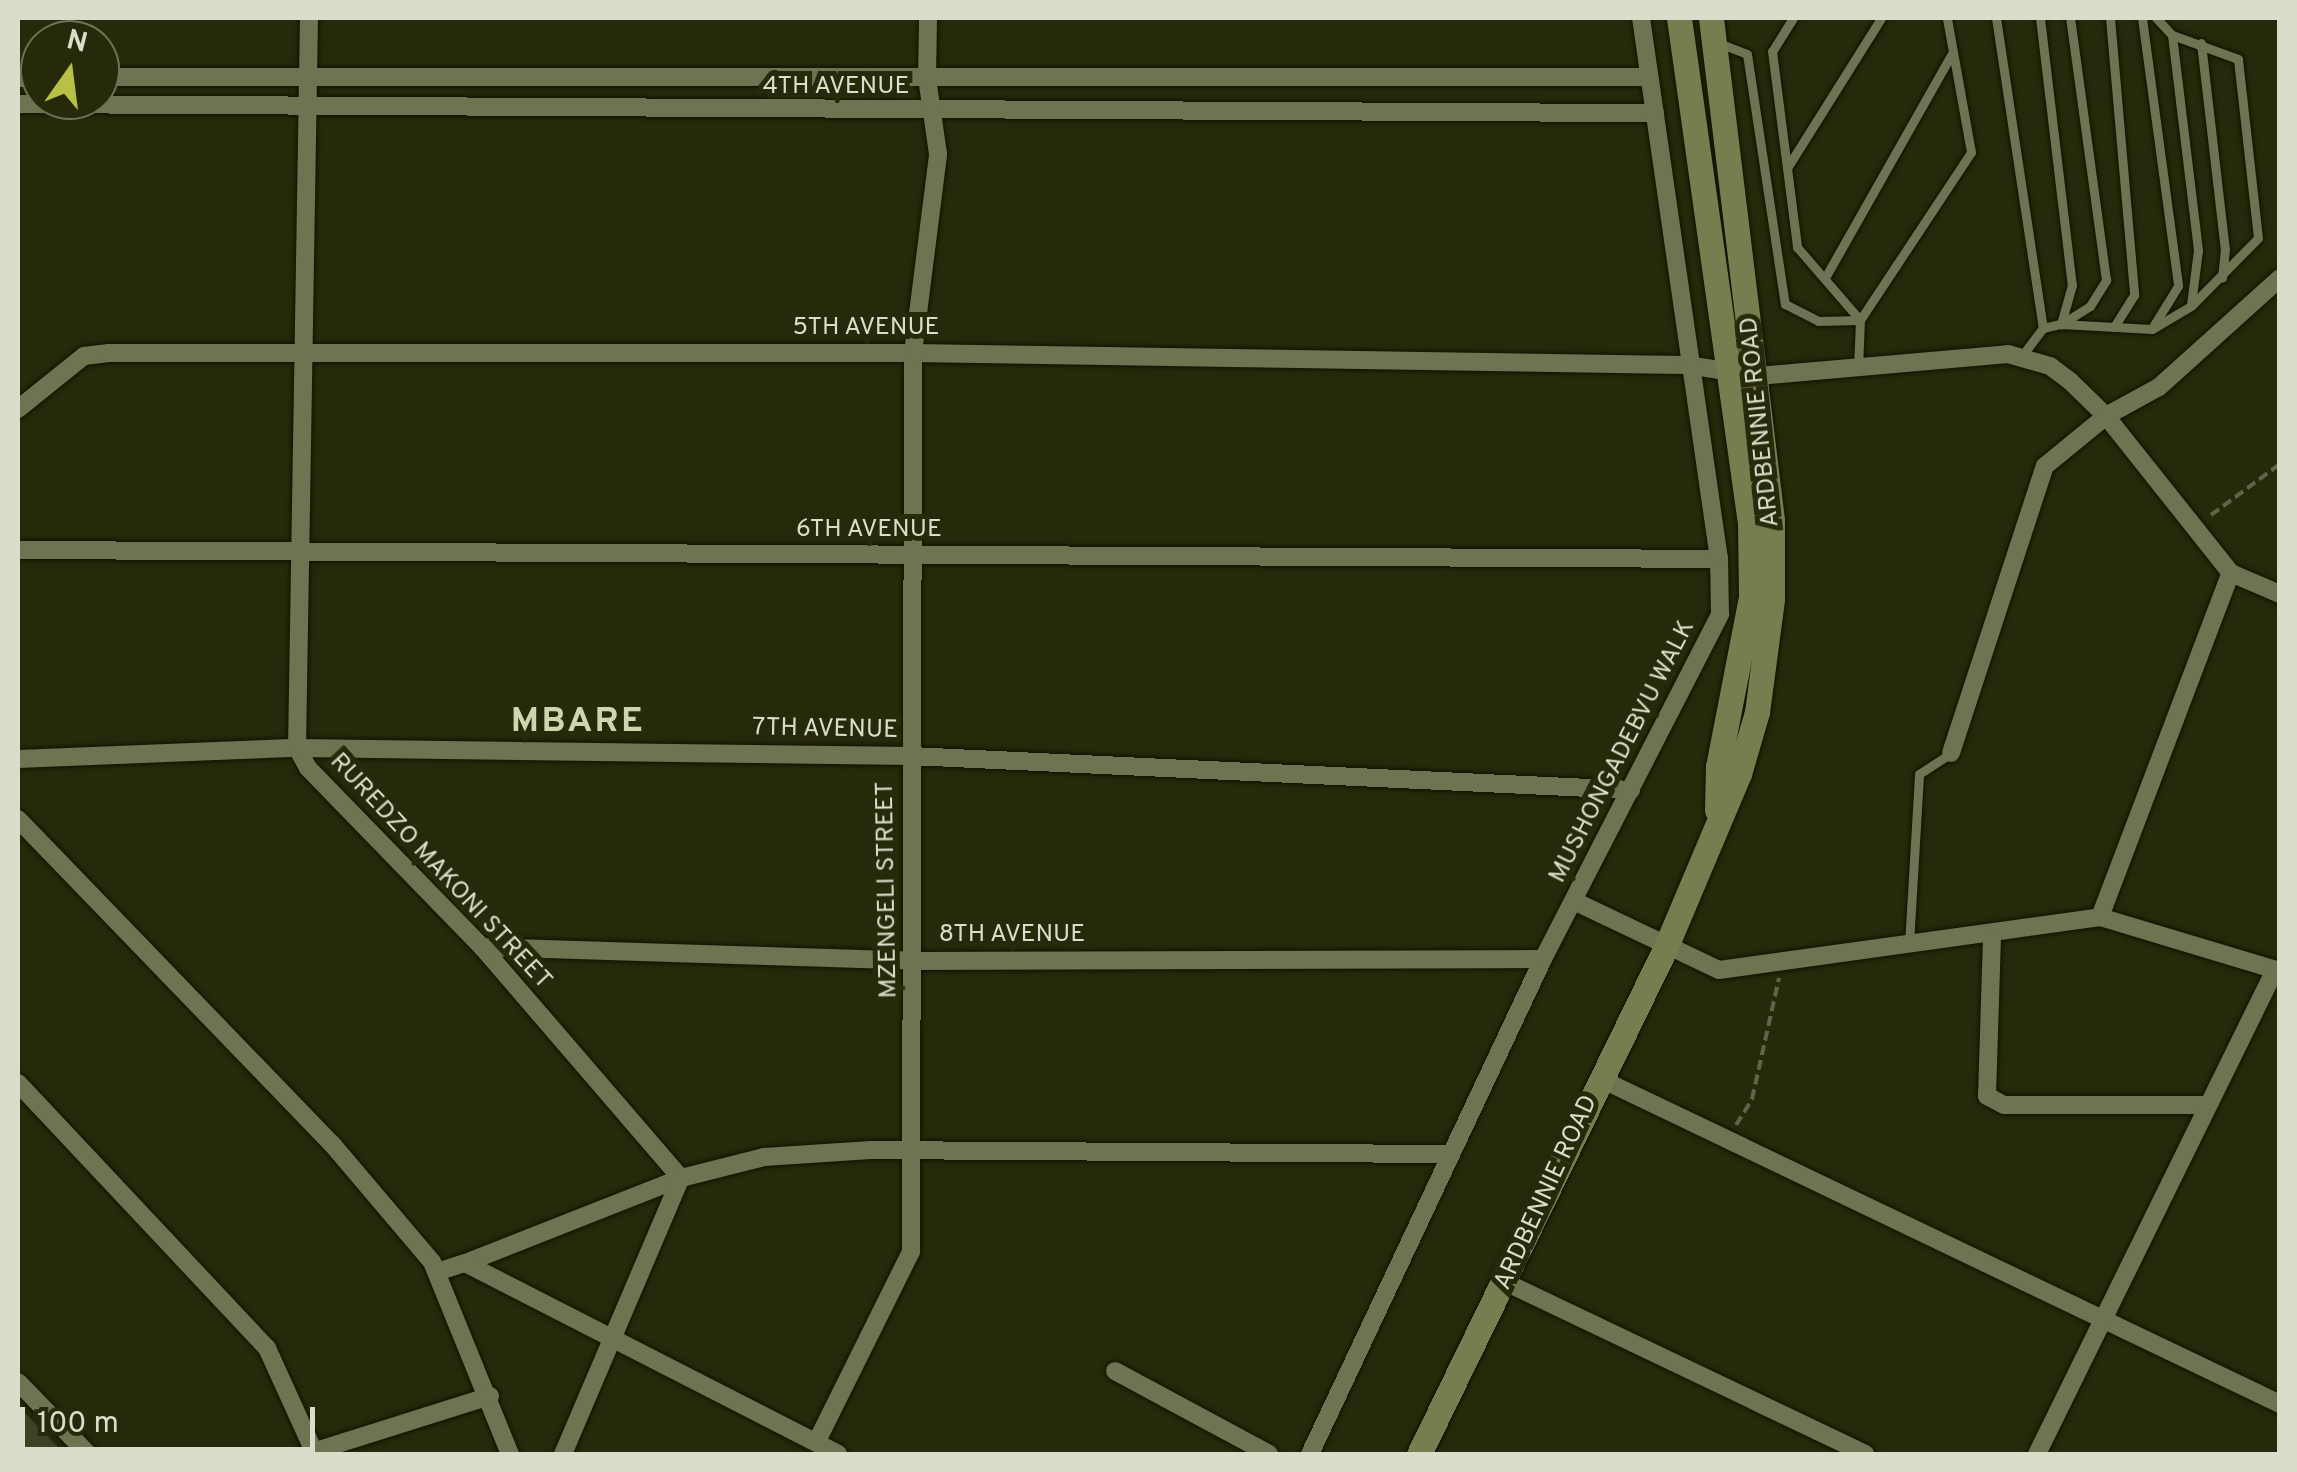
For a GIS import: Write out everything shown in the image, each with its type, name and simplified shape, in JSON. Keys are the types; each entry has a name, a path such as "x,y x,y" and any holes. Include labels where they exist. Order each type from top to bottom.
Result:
{"main road":[{"name":"ARDBENNIE ROAD","path":"1419,1454 1666,949 1717,820 1740,774 1768,643 1772,520 1680,18"},
{"name":"ARDBENNIE ROAD","path":"1712,29 1745,375"}],"street":[{"name":"RUREDZO MAKONI STREET","path":"308,18 308,354 297,748 308,768 482,947 681,1178"},
{"name":"MZENGELI STREET","path":"816,1441 909,1262 916,961 909,556 913,353 937,165 927,78 928,18"},
{"name":"MUSHONGADEBVU WALK","path":"1310,1454 1542,959 1576,902 1720,614 1719,558 1687,365 1642,18"},
{"name":"4TH AVENUE","path":"120,77 1574,81 1650,77"},
{"path":"1574,81 1574,113"},
{"name":"4TH AVENUE","path":"18,104 1655,113"},
{"path":"1951,753 2045,466 2106,416 2160,387 2280,278"},
{"name":"5TH AVENUE","path":"18,408 84,356 913,353 1687,365 1745,375 1858,370 1993,354 2021,357"},
{"path":"2021,357 2050,366 2106,416 2230,573 2280,594"},
{"name":"6TH AVENUE","path":"18,550 1719,558"},
{"path":"2100,918 2230,573"},
{"name":"7TH AVENUE","path":"18,760 297,748 911,756 1631,790"},
{"path":"18,819 332,1144 438,1272 510,1454"},
{"path":"1576,902 1666,949 1719,970 1992,936 2100,918 2277,971 2037,1454"},
{"path":"1992,936 1987,1096 2004,1104 2208,1105"},
{"name":"8TH AVENUE","path":"482,947 916,961 1542,959"},
{"path":"1601,1079 2280,1404"},
{"path":"18,1083 267,1348 312,1454 490,1396"},
{"path":"438,1272 681,1178 764,1156 911,1149 1451,1154"},
{"path":"563,1454 681,1178"},
{"path":"465,1263 838,1454"},
{"path":"1505,1282 1865,1454"},
{"path":"1115,1371 1269,1454"},
{"path":"18,1382 88,1454"}],"lane":[{"path":"1793,18 1772,51 1797,247 1826,276 1860,320"},
{"path":"1787,170 1881,18"},
{"path":"1858,370 1860,320 1971,152 1946,18"},
{"path":"1996,18 2043,328"},
{"path":"2040,18 2072,284 2061,324"},
{"path":"2061,324 2090,306 2106,280 2070,18"},
{"path":"2110,18 2134,295 2114,327"},
{"path":"2142,18 2178,286 2152,329"},
{"path":"2021,357 2043,328 2061,324 2152,329 2191,306 2258,238 2238,59 2172,35 2156,18"},
{"path":"1712,29 1746,54 1785,304 1818,322 1860,320"},
{"path":"2172,35 2198,250 2191,306"},
{"path":"2202,43 2225,249 2222,278"},
{"path":"1826,276 1952,55"},
{"path":"1909,947 1919,774 1951,753"}],"path":[{"path":"2195,527 2280,464"},
{"path":"1729,1138 1752,1099 1775,1017 1780,963"}],"green space":[{"path":"18,1406 65,1454 18,1454"}],"district":[{"name":"MBARE","path":"578,722"}]}
